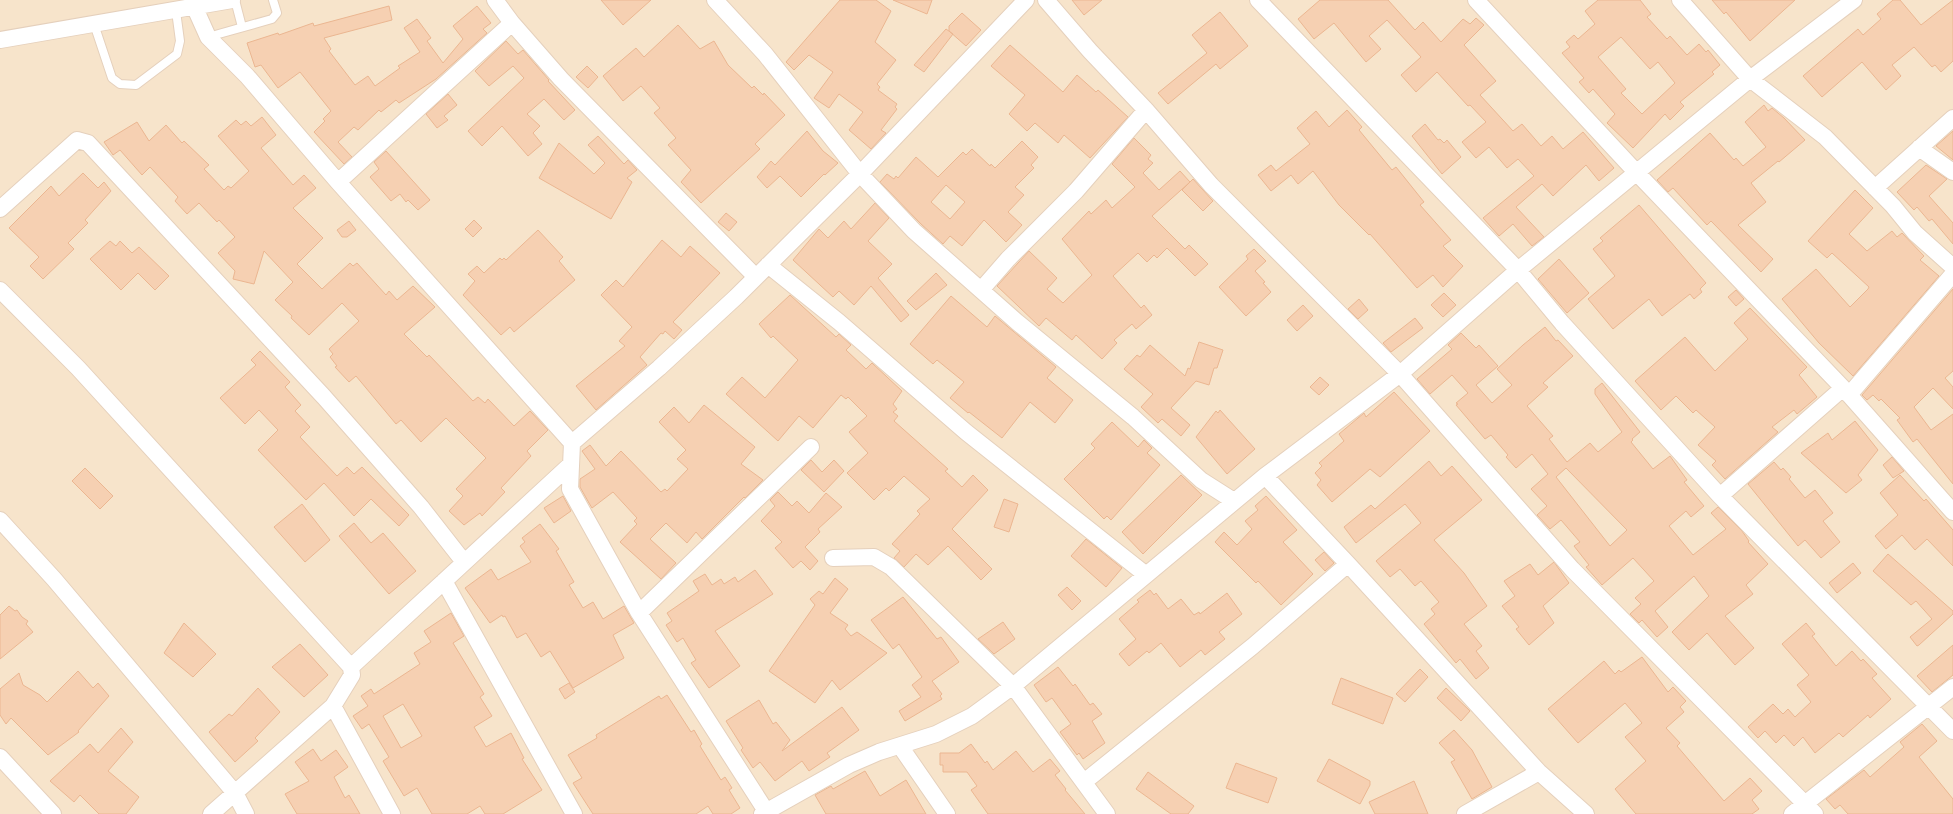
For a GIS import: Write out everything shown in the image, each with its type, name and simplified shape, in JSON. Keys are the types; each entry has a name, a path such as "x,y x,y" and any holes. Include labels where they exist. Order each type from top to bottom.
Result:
{"street":[{"path":"0,40 195,8 232,0"},
{"path":"495,0 512,23 561,79 755,276"},
{"path":"715,0 765,54 860,174 914,231 1017,322 1133,417 1201,480 1234,501"},
{"path":"1026,0 860,174 755,276 736,297 670,358 572,443 570,489 639,613 764,813 849,765 936,734 972,716 1012,686 1145,574 1265,476 1400,374 1518,270 1636,172 1750,79 1854,0"},
{"path":"1046,0 1095,57 1146,110 1211,185 1400,374 1572,569 1810,809"},
{"path":"1258,0 1518,270 1562,323 1720,496 1929,705 1953,731"},
{"path":"1476,0 1636,172 1846,391 1953,512"},
{"path":"1680,0 1750,79 1825,137 1893,206 1915,233 1953,267"},
{"path":"195,8 208,36 247,76 338,182 572,443"},
{"path":"338,182 512,23"},
{"path":"981,290 1008,258 1076,191 1146,110"},
{"path":"1875,188 1953,118"},
{"path":"0,209 77,140 88,144 324,397 421,507 464,562"},
{"path":"1919,148 1953,172"},
{"path":"768,265 828,313 966,432 1145,574"},
{"path":"1720,496 1846,391 1953,274"},
{"path":"0,290 83,374 351,667 352,675 332,706 211,814"},
{"path":"639,613 811,447"},
{"path":"351,667 570,465"},
{"path":"1265,476 1539,772 1586,814"},
{"path":"0,520 54,579 235,793 246,814"},
{"path":"833,558 874,557 891,567 1012,686 1107,814"},
{"path":"1084,782 1253,646 1348,564"},
{"path":"444,581 574,814"},
{"path":"1792,814 1810,809 1929,705 1953,687"},
{"path":"332,706 392,814"},
{"path":"900,746 947,814"},
{"path":"0,757 52,814"},
{"path":"1465,814 1539,772"}],"lane":[{"path":"236,0 242,27"},
{"path":"208,36 272,19 277,13 273,0"},
{"path":"94,24 112,78 120,84 136,85 177,54 180,41 176,11"}],"shaded area":[{"path":"0,0 1953,0 1953,814 0,814"}],"building":[{"path":"601,0 651,0 623,25"},
{"path":"840,0 876,0 891,11 875,42 896,60 877,84 880,87 878,90 897,104 895,107 897,109 881,130 886,133 871,149 849,130 863,112 839,94 829,108 814,98 833,72 809,55 794,70 786,62"},
{"path":"893,0 932,0 927,14"},
{"path":"1072,0 1102,0 1084,15"},
{"path":"1320,0 1388,0 1415,30 1423,22 1441,42 1463,19 1470,24 1476,18 1484,25 1464,45 1496,81 1480,95 1513,131 1522,124 1541,146 1552,136 1563,149 1583,132 1614,168 1599,181 1586,165 1553,196 1542,184 1516,207 1544,237 1532,246 1513,224 1499,236 1483,218 1534,176 1518,159 1507,168 1489,147 1476,158 1462,142 1486,122 1470,105 1468,106 1437,72 1416,92 1401,75 1421,57 1387,20 1369,36 1381,49 1366,62 1334,23 1314,39 1298,19"},
{"path":"1598,0 1640,0 1651,14 1647,17 1667,39 1670,36 1687,55 1699,44 1706,52 1708,50 1720,65 1712,72 1714,74 1680,102 1684,106 1670,120 1665,114 1633,148 1607,123 1615,114 1593,89 1589,93 1579,82 1584,78 1562,53 1570,47 1566,42 1574,35 1578,39 1595,24 1585,11","holes":["1621,37 1650,69 1658,62 1675,83 1642,114 1621,93 1626,89 1598,57"]},
{"path":"1712,0 1795,0 1750,41 1726,12 1724,14"},
{"path":"1893,0 1900,0 1921,25 1953,0 1953,61 1941,72 1935,65 1932,67 1914,47 1892,65 1901,76 1886,90 1862,62 1822,97 1803,76 1858,29 1863,35 1881,19 1877,14"},
{"path":"389,6 392,20 324,38 331,49 329,51 355,85 368,76 375,86 400,68 398,66 420,52 404,28 417,19 431,38 427,41 443,63 463,39 453,26 477,6 491,23 483,29 487,33 436,79 399,103 396,100 381,112 379,110 358,130 354,127 338,142 352,157 344,164 314,132 325,121 323,119 331,111 300,72 278,88 261,65 255,67 247,43 278,33 279,35 313,23 314,26"},
{"path":"1220,12 1248,46 1220,69 1216,64 1168,104 1158,93 1207,53 1192,35"},
{"path":"962,13 981,30 966,46 949,31 949,26"},
{"path":"678,25 700,49 714,41 728,65 752,88 754,86 763,95 764,93 785,115 755,144 760,149 701,203 681,182 691,170 668,145 676,138 654,113 660,108 641,86 623,101 603,76 636,48 644,57"},
{"path":"946,29 953,34 924,72 914,65"},
{"path":"506,41 518,54 523,50 549,80 548,81 575,110 564,120 544,99 527,114 540,126 533,133 542,144 528,156 502,126 482,146 468,131 524,78 513,66 489,86 475,71"},
{"path":"1010,45 1063,92 1077,75 1096,92 1098,90 1128,117 1090,158 1064,135 1058,143 1035,123 1027,131 1009,114 1025,95 991,66"},
{"path":"587,66 598,77 588,88 576,77"},
{"path":"448,94 457,105 444,116 448,120 437,128 426,114"},
{"path":"1764,105 1768,111 1772,108 1784,118 1805,140 1751,183 1766,202 1738,225 1773,259 1761,272 1711,221 1707,225 1673,188 1668,192 1657,180 1710,133 1734,160 1736,158 1743,166 1766,147 1745,122"},
{"path":"1347,110 1362,127 1359,130 1392,170 1396,167 1424,202 1420,205 1451,240 1443,246 1463,266 1443,287 1433,275 1417,288 1370,234 1369,235 1339,205 1313,171 1298,184 1291,175 1271,191 1258,175 1271,165 1276,171 1310,144 1297,128 1316,111 1329,127"},
{"path":"262,117 276,135 261,148 293,185 304,175 316,188 293,208 323,238 297,264 322,289 350,263 353,266 357,263 386,295 389,291 397,300 413,286 435,307 404,334 427,357 429,355 473,401 478,397 485,403 488,399 514,426 530,411 548,430 527,451 531,456 501,488 505,492 482,516 480,513 464,525 449,511 463,496 456,489 486,458 446,418 421,442 401,420 396,424 356,376 349,382 335,367 337,366 330,357 333,354 329,349 359,321 342,303 309,335 275,300 293,282 264,251 254,284 233,279 235,271 218,253 235,237 219,220 217,222 199,203 187,214 175,201 178,197 150,167 142,175 120,150 113,155 104,142 137,122 149,141 166,125 182,143 184,141 209,165 204,169 224,190 228,186 231,188 249,171 218,136 236,120 241,125 246,121 251,126"},
{"path":"1425,124 1438,140 1440,139 1444,143 1447,140 1461,157 1442,174 1412,136"},
{"path":"807,131 823,151 838,163 825,175 824,174 801,197 780,176 767,188 757,177 771,161 775,165"},
{"path":"1953,131 1953,160 1936,146"},
{"path":"598,136 624,164 628,160 637,170 627,178 632,182 611,219 539,178 559,143 594,174 605,163 588,145"},
{"path":"1134,138 1151,155 1148,159 1153,163 1143,173 1159,190 1180,171 1190,182 1152,216 1185,249 1189,245 1208,264 1195,276 1167,248 1157,258 1154,255 1147,262 1138,253 1113,276 1141,308 1144,305 1152,315 1136,329 1132,324 1114,340 1117,343 1102,359 1076,335 1072,340 1046,318 1039,326 997,286 1029,251 1057,278 1047,289 1063,303 1092,275 1062,239 1089,211 1091,214 1106,200 1112,208 1135,187 1112,164"},
{"path":"1022,141 1038,157 1031,165 1034,168 1015,187 1024,195 1008,212 1022,225 1006,242 984,220 962,246 950,236 943,244 880,182 887,174 894,179 896,176 898,178 916,157 938,177 963,152 966,155 972,149 990,166 991,164 995,168","holes":["946,185 965,202 950,219 931,202"]},
{"path":"386,151 430,200 418,210 408,200 406,202 400,194 391,201 370,177 379,169 374,162"},
{"path":"1926,165 1947,179 1929,196 1953,223 1953,244 1932,219 1929,221 1917,207 1914,210 1897,192"},
{"path":"83,173 98,188 104,182 111,191 85,220 88,223 68,243 74,249 43,279 30,266 39,257 9,228 51,186 59,196"},
{"path":"1193,179 1213,201 1203,211 1182,190"},
{"path":"1855,190 1873,208 1849,234 1867,251 1892,231 1897,237 1902,233 1924,256 1920,260 1939,276 1853,376 1819,343 1782,299 1816,269 1850,307 1868,289 1869,287 1832,253 1827,258 1808,241"},
{"path":"875,203 889,218 868,241 892,264 878,278 909,315 901,322 871,286 854,305 839,291 833,297 793,260 819,229 828,238 844,221 851,229"},
{"path":"1639,205 1706,283 1700,289 1702,292 1694,299 1690,294 1662,316 1649,299 1613,329 1588,299 1615,276 1593,249 1603,241 1600,238"},
{"path":"726,213 737,222 729,231 718,222"},
{"path":"474,220 482,228 473,237 465,229"},
{"path":"349,221 356,230 347,237 342,237 337,230"},
{"path":"538,230 563,257 559,261 575,280 514,332 510,327 501,335 463,295 475,281 468,274 477,266 484,273 500,258 502,260 504,258 506,260"},
{"path":"662,240 681,257 690,246 720,273 673,322 682,330 674,339 665,331 663,334 661,333 640,357 647,365 596,410 576,386 625,346 619,341 632,327 601,295 616,280 623,287"},
{"path":"110,241 116,246 120,241 132,253 139,247 169,276 155,290 138,273 121,290 90,259"},
{"path":"1254,249 1266,261 1255,271 1265,282 1263,283 1271,292 1246,316 1219,287 1248,259 1246,256"},
{"path":"1559,259 1589,293 1567,313 1538,279"},
{"path":"936,273 947,285 916,310 907,301"},
{"path":"1953,289 1953,371 1945,378 1953,387 1953,409 1933,388 1914,407 1931,430 1953,414 1953,484 1917,439 1913,442 1897,420 1900,418 1881,399 1879,401 1873,395 1867,400 1862,395"},
{"path":"1736,290 1744,299 1736,306 1728,297"},
{"path":"1444,293 1456,305 1443,317 1431,305"},
{"path":"790,295 836,337 839,334 851,345 846,350 866,369 872,363 902,391 893,404 897,409 893,412 898,416 894,421 948,469 945,471 962,487 973,475 988,490 952,529 992,569 981,580 948,546 928,565 916,554 904,567 894,558 900,551 892,544 920,514 917,511 930,499 904,476 889,491 886,488 874,500 847,473 868,453 849,432 867,416 848,397 846,399 841,395 813,428 799,416 778,441 726,394 742,377 765,398 798,360 773,336 771,338 759,324"},
{"path":"951,296 987,327 995,316 1056,367 1047,378 1073,400 1055,423 1030,402 1002,438 950,398 964,382 937,360 933,364 910,344"},
{"path":"1359,299 1368,310 1358,319 1348,309"},
{"path":"1303,305 1313,316 1297,331 1287,320"},
{"path":"1750,308 1807,367 1799,375 1817,397 1797,414 1794,410 1772,427 1778,432 1725,479 1712,465 1716,461 1698,445 1715,427 1696,410 1693,413 1676,396 1661,410 1635,381 1685,337 1715,371 1748,339 1734,323"},
{"path":"1415,318 1423,328 1391,352 1383,343"},
{"path":"1545,327 1556,341 1558,340 1573,356 1543,383 1548,387 1527,406 1553,436 1549,439 1567,462 1590,443 1598,452 1622,432 1595,394 1595,389 1602,383 1640,432 1632,439 1633,440 1631,442 1653,469 1670,456 1687,480 1684,482 1704,506 1691,517 1686,511 1669,526 1693,555 1726,529 1711,513 1718,507 1742,531 1749,541 1748,542 1768,564 1746,585 1753,594 1725,616 1754,648 1735,665 1707,633 1689,650 1672,632 1709,596 1694,576 1655,611 1668,627 1657,637 1642,620 1639,623 1630,614 1641,604 1635,598 1654,581 1633,558 1602,585 1586,567 1589,565 1574,546 1580,542 1561,520 1550,529 1537,515 1547,506 1531,489 1548,474 1532,454 1516,468 1506,457 1508,455 1491,435 1485,439 1456,405 1458,404 1456,403 1468,393 1452,375 1430,394 1417,379 1452,349 1448,345 1461,333 1476,348 1479,345 1498,366 1476,385 1492,403 1512,385 1497,369","holes":["1566,468 1627,530 1610,546 1556,477"]},
{"path":"1199,342 1223,350 1217,368 1214,368 1209,385 1196,381 1171,408 1190,425 1181,436 1162,419 1158,423 1141,407 1153,394 1124,369 1137,355 1140,357 1150,345 1185,376 1188,368 1190,369"},
{"path":"260,351 290,382 285,387 301,405 295,411 310,427 300,437 337,476 347,467 354,474 362,467 409,515 399,526 371,499 354,516 324,483 306,500 258,450 278,430 259,410 245,424 220,398 256,365 251,360"},
{"path":"1320,377 1329,385 1319,395 1310,387"},
{"path":"1394,392 1430,431 1380,477 1370,469 1332,502 1317,485 1321,480 1315,473 1322,466 1319,463 1344,441 1339,434 1364,413 1366,417"},
{"path":"704,405 755,447 741,464 763,480 702,539 696,532 687,543 666,523 650,539 676,563 661,579 620,542 637,524 634,521 637,518 613,492 592,508 580,487 580,479 595,469 582,451 590,445 606,466 621,451 661,492 665,489 667,491 688,469 677,459 686,450 659,422 674,407 689,423"},
{"path":"1220,410 1255,449 1227,474 1196,437 1216,411 1218,413"},
{"path":"1855,421 1878,450 1858,475 1862,480 1846,493 1801,453 1828,433 1832,440"},
{"path":"1112,422 1138,447 1144,440 1152,448 1147,453 1160,465 1111,520 1107,516 1104,519 1064,479 1095,448 1091,444"},
{"path":"1892,457 1904,471 1893,478 1883,465"},
{"path":"811,460 822,472 834,460 844,471 824,492 801,470"},
{"path":"1429,461 1441,476 1452,466 1482,500 1434,540 1464,573 1487,606 1464,624 1482,646 1476,651 1489,668 1476,679 1460,659 1456,663 1424,624 1435,614 1431,609 1439,602 1421,581 1415,586 1400,569 1390,577 1376,561 1421,523 1405,504 1356,543 1344,527 1371,505 1375,509"},
{"path":"1774,462 1781,470 1783,468 1791,477 1789,479 1805,498 1815,490 1833,513 1823,521 1840,542 1821,558 1805,540 1798,546 1748,484"},
{"path":"85,468 113,496 100,509 72,481"},
{"path":"1181,475 1202,495 1143,554 1122,532"},
{"path":"1900,475 1924,501 1926,499 1953,530 1953,566 1927,539 1915,550 1902,535 1886,549 1875,536 1898,515 1880,493"},
{"path":"778,492 792,506 797,501 809,513 826,493 842,507 818,529 820,532 805,547 818,561 810,570 801,561 793,568 775,548 782,542 761,521 775,506 770,500"},
{"path":"563,496 571,511 554,523 544,508"},
{"path":"1266,496 1297,530 1283,542 1313,574 1281,605 1258,581 1256,583 1215,542 1224,532 1237,545 1252,529 1245,521 1258,510 1255,506"},
{"path":"1004,499 1018,504 1009,532 994,527"},
{"path":"302,504 330,540 305,562 274,527"},
{"path":"354,523 371,543 383,533 416,571 389,594 339,536"},
{"path":"540,524 559,549 556,551 574,582 569,585 583,608 593,602 603,619 624,606 634,623 613,635 624,658 573,688 550,651 541,657 526,633 517,638 505,616 503,617 502,615 490,623 465,588 491,569 498,580 531,562 520,546 525,542 522,538"},
{"path":"1086,539 1122,568 1106,587 1071,556"},
{"path":"1324,552 1334,563 1325,571 1315,560"},
{"path":"1888,554 1953,611 1953,614 1917,646 1910,637 1932,619 1916,601 1911,605 1873,571"},
{"path":"1554,562 1569,583 1543,606 1554,623 1529,645 1516,629 1519,627 1502,606 1515,596 1504,581 1530,564 1538,575"},
{"path":"1853,563 1861,573 1837,593 1829,583"},
{"path":"755,570 773,594 715,631 740,666 709,688 691,663 696,660 683,638 677,642 666,625 672,621 667,613 699,591 693,581 705,574 712,585 721,579 724,584 735,577 738,582"},
{"path":"835,578 848,589 830,613 848,625 845,629 851,636 857,632 887,653 840,690 832,680 815,703 769,671 815,605 810,599 819,591 823,594"},
{"path":"1067,587 1081,601 1072,610 1058,595"},
{"path":"1150,590 1154,595 1156,593 1168,609 1181,599 1194,615 1199,612 1200,614 1227,593 1242,614 1219,632 1225,639 1205,655 1201,650 1180,667 1161,643 1149,653 1147,651 1129,666 1119,654 1136,639 1119,619 1139,602 1137,600"},
{"path":"903,597 937,639 941,637 959,662 932,681 942,694 940,696 942,699 905,721 899,711 921,697 912,685 922,677 899,644 893,649 871,620"},
{"path":"9,606 15,611 17,610 22,617 28,621 26,624 33,632 0,659 0,615"},
{"path":"451,613 464,636 453,643 484,694 480,697 492,716 474,727 486,747 511,733 524,758 522,759 542,790 503,814 485,814 480,806 467,814 432,814 417,788 404,796 383,761 389,757 369,724 362,729 353,716 368,706 361,696 371,689 374,694 420,664 414,653 431,642 424,631","holes":["403,704 422,736 401,748 383,716"]},
{"path":"1003,622 1015,639 994,654 978,639"},
{"path":"184,623 216,654 193,677 164,653"},
{"path":"1806,623 1815,634 1812,636 1836,666 1852,651 1861,661 1863,659 1877,674 1872,678 1891,699 1870,718 1868,715 1843,737 1839,733 1815,753 1803,737 1794,746 1784,735 1776,743 1765,731 1758,738 1748,727 1773,704 1783,714 1788,709 1795,717 1811,702 1797,685 1809,675 1782,644"},
{"path":"300,644 328,675 304,697 272,667"},
{"path":"1953,645 1953,675 1932,692 1917,676"},
{"path":"1642,657 1668,692 1673,687 1686,701 1680,707 1684,712 1666,728 1680,743 1677,746 1724,801 1750,778 1762,791 1752,800 1759,809 1752,814 1636,814 1615,789 1646,761 1625,737 1642,723 1625,703 1578,743 1548,709 1604,661 1615,674 1619,670 1621,672"},
{"path":"1058,667 1073,686 1075,684 1090,705 1093,703 1102,714 1092,721 1105,743 1083,759 1079,753 1077,755 1060,732 1071,724 1052,698 1046,702 1034,685"},
{"path":"1420,669 1428,677 1405,702 1396,694"},
{"path":"78,671 93,688 98,683 109,696 78,731 79,732 48,755 11,718 6,724 0,715 0,689 19,673 23,685 40,695 47,702"},
{"path":"1341,678 1393,698 1383,724 1332,704"},
{"path":"569,683 575,692 565,699 559,689"},
{"path":"258,688 280,712 255,738 258,741 235,762 209,732 229,714 232,716"},
{"path":"1446,688 1470,711 1461,721 1437,698"},
{"path":"667,695 691,732 694,730 702,744 700,746 721,780 725,777 732,788 729,790 740,808 731,814 713,814 708,806 696,814 593,814 573,783 582,778 568,755 597,738 596,735 659,696 661,699"},
{"path":"759,700 773,724 776,722 790,740 782,751 842,707 859,730 827,753 830,757 809,771 802,761 775,781 760,762 753,768 741,750 743,748 726,721"},
{"path":"1922,724 1937,741 1919,757 1953,799 1953,814 1848,814 1840,805 1835,809 1826,799 1864,770 1870,777 1904,747 1900,742"},
{"path":"121,728 133,742 108,771 139,797 126,814 99,814 80,795 74,802 50,781 90,744 98,753"},
{"path":"1454,730 1472,750 1492,787 1472,799 1451,762 1455,760 1439,743"},
{"path":"971,744 985,763 987,761 993,770 1016,751 1033,772 1050,759 1060,771 1055,775 1066,789 1065,790 1085,814 988,814 971,790 977,786 967,772 943,772 943,765 940,765 940,753 959,753"},
{"path":"313,749 321,761 336,750 348,767 334,777 345,798 349,795 360,814 297,814 285,794 309,781 295,762"},
{"path":"1329,759 1370,781 1370,785 1360,804 1317,781"},
{"path":"1236,763 1277,778 1268,803 1226,788"},
{"path":"865,771 880,796 906,780 926,814 826,814 815,795 831,786 833,789"},
{"path":"1148,772 1194,806 1188,814 1171,814 1136,789"},
{"path":"1414,781 1428,814 1375,814 1369,802"}]}
